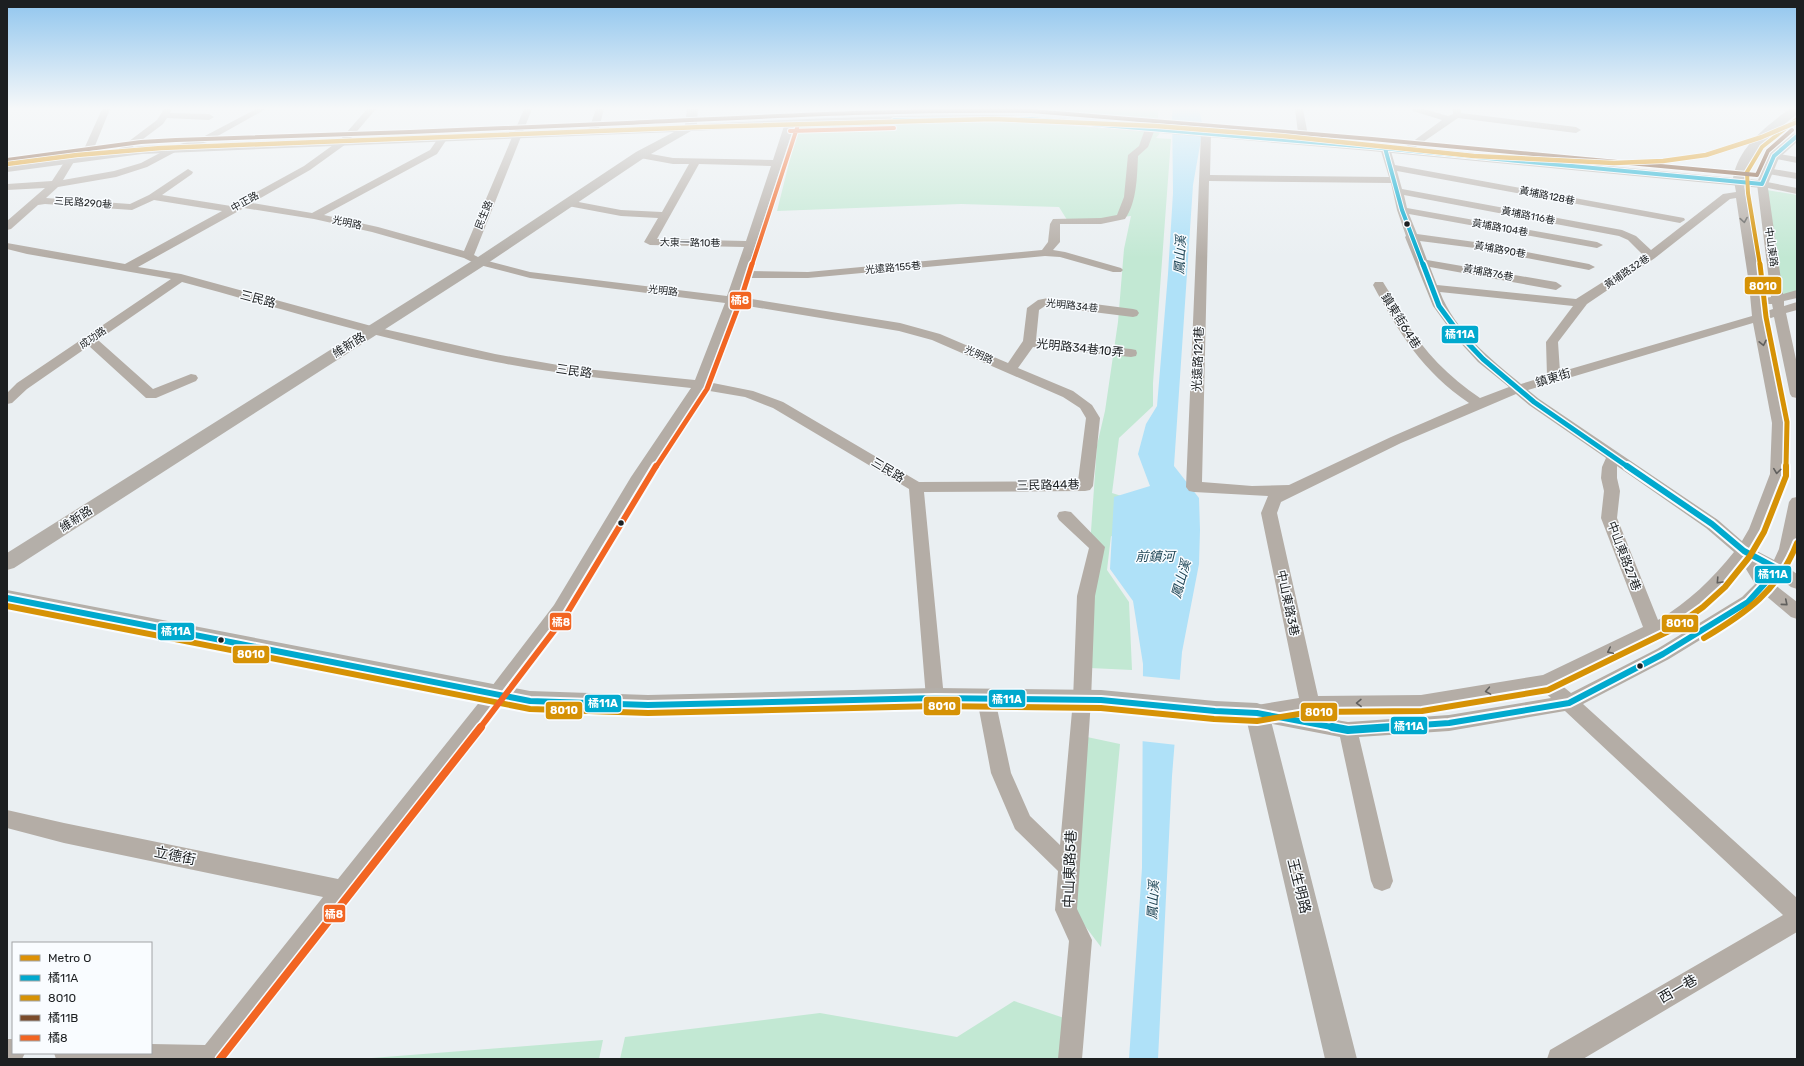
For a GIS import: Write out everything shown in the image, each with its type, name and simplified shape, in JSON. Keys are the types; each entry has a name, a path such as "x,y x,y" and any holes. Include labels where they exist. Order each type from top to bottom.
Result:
{"main road":[{"path":"7,168 79,159"},
{"name":"維新路","path":"7,563 372,330 474,259 568,203 634,159"},
{"path":"1485,159 1739,187 1762,184"},
{"name":"中山東路","path":"1739,187 1740,170 1746,159"},
{"name":"中山東路","path":"1762,184 1766,171 1773,159"},
{"path":"7,598 496,695 533,701 641,705 935,698 1092,700 1215,711 1257,713"},
{"name":"王生明路","path":"1257,713 1341,1059"}],"street":[{"path":"7,187 56,184 116,174 144,165 156,159"},
{"name":"中正路","path":"127,268 307,168 320,159"},
{"name":"光明路","path":"314,216 421,159"},
{"name":"民生路","path":"474,259 508,159"},
{"path":"661,159 695,162 776,163"},
{"path":"90,1054 211,1059 496,695 560,610 639,477 700,385 732,300 777,159"},
{"path":"1045,253 1054,242 1055,224 1057,221 1107,220 1120,218 1125,214 1132,175 1133,159"},
{"name":"光遠路121巷","path":"1205,159 1194,487 1252,491 1291,490"},
{"path":"1388,159 1402,210 1439,306 1461,336 1483,359 1517,389 1721,530 1744,551 1778,569 1797,583"},
{"path":"9,224 56,184 70,160"},
{"name":"大東一路10巷","path":"695,162 650,242 750,244"},
{"path":"1766,171 1797,176"},
{"path":"153,197 188,172"},
{"path":"1205,178 1395,179"},
{"name":"黃埔路128巷","path":"1395,179 1680,220"},
{"name":"黃埔路116巷","path":"1395,179 1622,233 1632,238 1651,256"},
{"path":"1762,184 1797,190"},
{"name":"中山東路","path":"1762,184 1778,305 1797,394"},
{"name":"黃埔路32巷","path":"1554,377 1552,342 1583,301 1651,256 1739,187"},
{"name":"中山東路","path":"1257,713 1310,704 1421,703 1546,682 1666,624 1698,601 1719,582 1744,551 1757,529 1778,474 1779,424 1758,311 1739,187"},
{"name":"光明路","path":"153,197 314,216 374,229 530,276 732,300 900,327 936,337 1010,369"},
{"name":"三民路290巷","path":"35,202 45,201 132,206 153,197"},
{"path":"568,203 621,213 665,215"},
{"name":"黃埔路104巷","path":"1402,210 1598,245"},
{"name":"黃埔路90巷","path":"1412,237 1475,246 1589,267"},
{"name":"三民路","path":"7,246 181,278 372,330 495,358 575,372 700,385 748,394 778,405 916,487 935,698"},
{"name":"光遠路155巷","path":"740,274 808,275 1045,253 1061,254 1117,270"},
{"name":"黃埔路76巷","path":"1421,262 1556,286"},
{"name":"成功路","path":"7,400 22,386 181,278"},
{"name":"鎮東街64巷","path":"1379,285 1399,323 1416,349 1439,373 1463,393 1478,403"},
{"path":"1432,288 1576,303 1583,301"},
{"path":"1778,305 1797,294"},
{"name":"光明路34巷","path":"1030,343 1033,308 1042,303 1133,313"},
{"path":"1778,305 1797,306"},
{"name":"鎮東街","path":"1291,490 1478,403 1778,305"},
{"path":"90,340 151,395 191,378"},
{"path":"1010,369 1030,343"},
{"name":"光明路34巷10弄","path":"1030,343 1131,353"},
{"name":"三民路44巷","path":"916,487 1085,486 1093,418 1085,405 1068,394 1010,369"},
{"name":"中山東路27巷","path":"1614,457 1609,467 1609,478 1612,492 1609,518 1653,630"},
{"name":"中山東路3巷","path":"1291,490 1274,499 1269,513 1310,704 1317,726"},
{"path":"1257,713 1317,726 1348,730 1449,723 1569,703 1663,654 1740,607 1764,585 1778,569 1787,549 1797,502"},
{"name":"中山東路5巷","path":"1065,516 1097,547 1086,596 1092,700 1069,867 1066,910 1081,940 1070,1059"},
{"path":"1744,551 1764,585 1797,612"},
{"path":"1546,682 1797,913"},
{"path":"986,699 1001,773 1022,822 1069,867"},
{"path":"1348,730 1382,881"},
{"name":"立德街","path":"7,819 64,833 343,891"},
{"name":"西一巷","path":"1559,1059 1797,920"}],"green space":[{"path":"790,159 1170,159 1153,383 1153,406 1119,438 1112,493 1128,498 1149,548 1111,536 1107,570 1129,602 1132,670 1090,668 1089,560 1097,445 1105,411 1118,322 1124,249 1131,216 1069,223 1059,207 961,204 777,211"},
{"path":"1767,190 1797,195 1797,294 1778,299"},
{"path":"1087,737 1120,744 1101,947 1072,909"},
{"path":"1014,1001 1067,1019 1061,1059 620,1059 625,1037 820,1013 957,1037"},
{"path":"603,1040 599,1059 359,1059"}],"water":[{"name":"前鎮河","path":"1173,159 1198,159 1193,185 1174,466 1199,498 1199,564 1182,652 1172,776 1158,1059 1129,1059 1142,868 1143,664 1133,601 1110,569 1114,497 1150,486 1138,454 1146,424 1157,406 1173,193"}],"pier":[{"path":"1141,676 1182,680 1177,745 1141,741"}],"metro line":[{"name":"O","path":"7,164 48,159"},
{"name":"O","path":"1529,159 1614,163 1679,159"}],"transit line":[{"name":"橘11B","path":"7,160 16,159"},
{"name":"橘8","path":"220,1059 502,700 566,615 646,481 707,389 740,302 787,159"},
{"name":"橘11A","path":"7,598 530,701 648,705 935,698 1101,700 1215,711 1257,713 1348,730 1449,723 1569,703 1663,654 1748,602 1778,569 1744,551 1712,524 1534,402 1483,359 1461,336 1439,306 1402,210 1388,159"},
{"name":"橘11A","path":"1495,159 1762,184 1773,159"},
{"name":"橘11B","path":"1583,159 1757,175 1764,159"},
{"name":"8010","path":"7,606 530,709 648,713 935,706 1101,708 1214,719 1257,721 1311,712 1422,711 1548,690 1669,631 1703,607 1725,587 1750,556 1764,532 1786,476 1787,422 1766,317 1763,283 1748,193 1747,172 1755,159"},
{"name":"8010","path":"1704,638 1747,610 1772,587 1791,559 1797,543"}],"water label":[{"name":"鳳山溪","path":"1180,255"},
{"name":"鳳山溪","path":"1181,579"},
{"name":"鳳山溪","path":"1153,900"}]}
